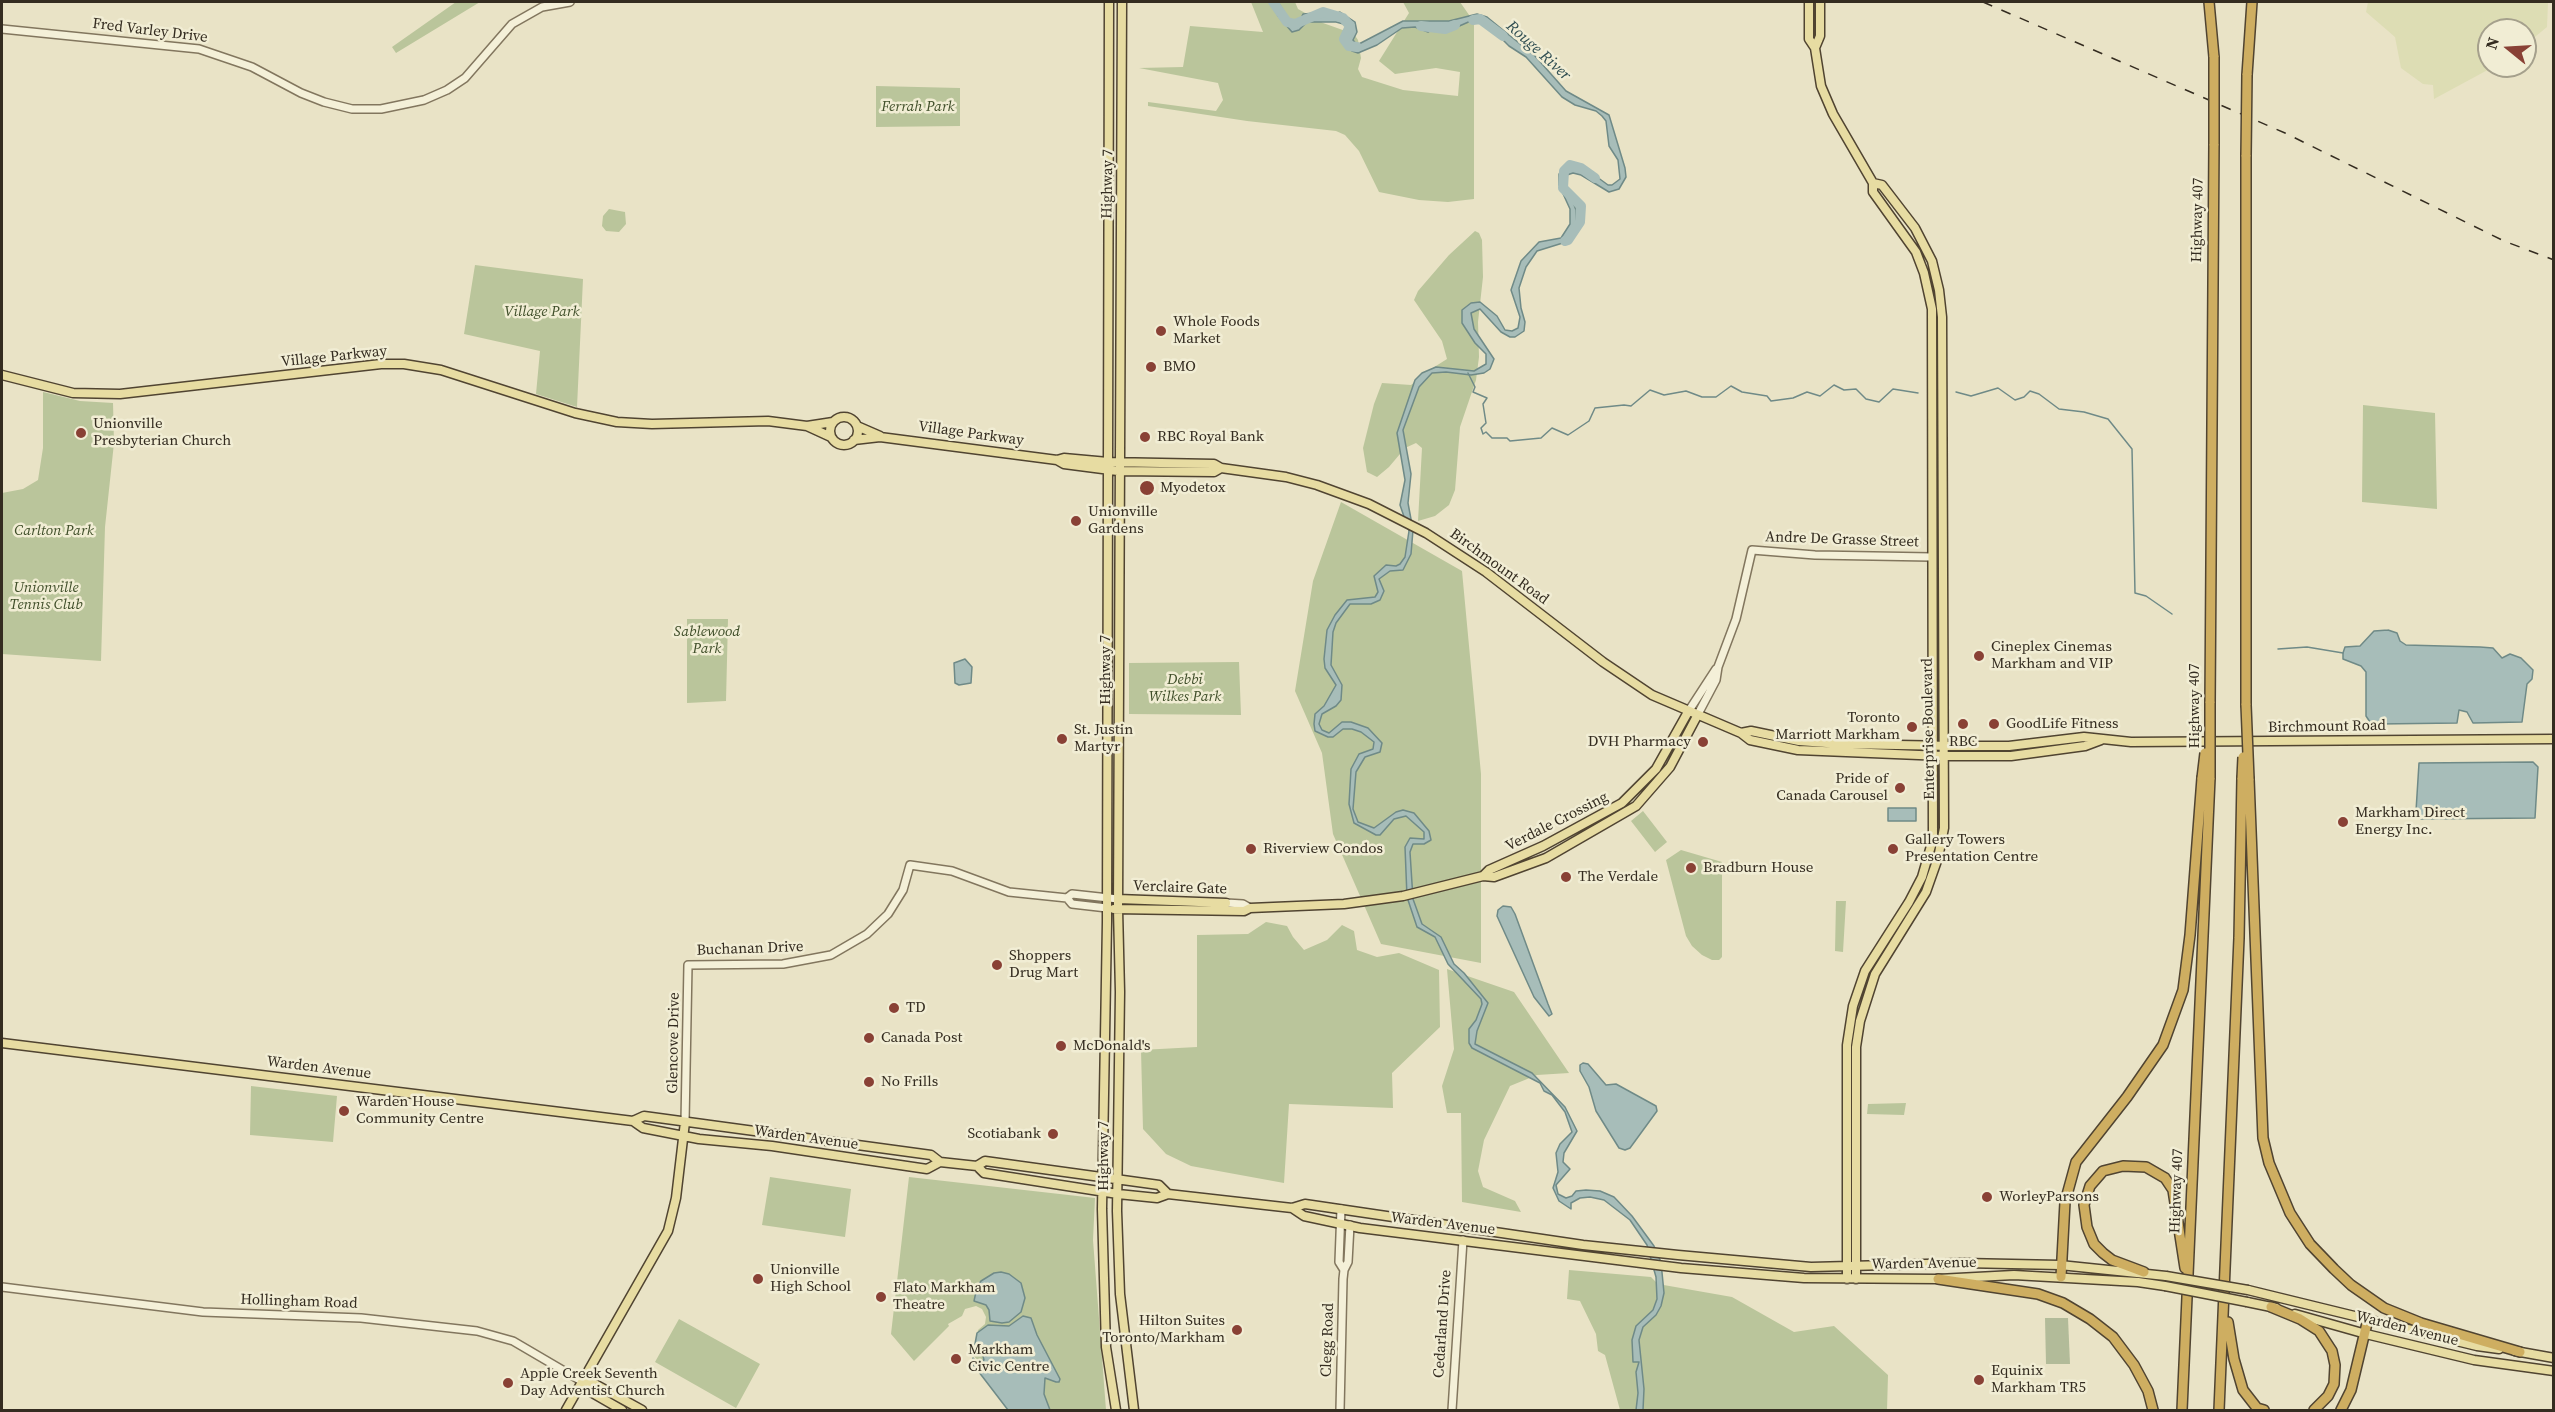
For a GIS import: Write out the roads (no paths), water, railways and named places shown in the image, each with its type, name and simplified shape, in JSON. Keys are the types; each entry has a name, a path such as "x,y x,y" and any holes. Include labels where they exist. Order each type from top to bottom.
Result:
{"highway":[{"path":"2209,2 2214,57"},
{"name":"Highway 407","path":"2182,1410 2210,703 2214,2"},
{"path":"2219,1410 2246,779 2246,155 2249,2"},
{"path":"2061,1277 2065,1202 2076,1162 2127,1097 2163,1044 2183,990 2206,778"},
{"path":"2246,779 2263,1138 2269,1162 2290,1213 2310,1244 2334,1269 2351,1285 2384,1308 2421,1323 2520,1352"},
{"path":"2144,1272 2112,1260 2094,1244 2087,1227 2084,1205 2090,1186 2103,1171 2123,1166 2146,1167 2165,1178 2173,1190 2188,1284"},
{"path":"1938,1279 2038,1294 2063,1304 2090,1319 2113,1337 2134,1365 2148,1391 2153,1410"},
{"path":"2225,1302 2234,1359 2243,1390 2257,1408 2264,1410"},
{"path":"2271,1307 2300,1319 2319,1331 2332,1351 2335,1365 2334,1384 2328,1396 2314,1410"},
{"path":"2341,1410 2351,1390 2368,1319"}],"main road":[{"name":"Highway 7","path":"1108,2 1107,908 1102,1191 1106,1347 1116,1410"},
{"name":"Highway 7","path":"1122,2 1118,471 1120,644 1118,1194 1120,1294 1134,1410"},
{"name":"Enterprise Boulevard","path":"1809,2 1809,39 1815,48 1821,86 1829,105 1873,183 1873,192 1916,252 1924,273 1932,309 1931,557 1939,745 1943,756 1944,828 1938,858 1926,892 1875,974 1860,1021 1856,1047 1852,1279"},
{"name":"Enterprise Boulevard","path":"1815,48 1820,36 1820,2"},
{"name":"Enterprise Boulevard","path":"1852,1266 1846,1155 1847,1045 1853,1006 1865,971 1909,902 1922,877 1933,838 1934,756 1939,745 1942,317 1939,290 1932,261 1915,228 1882,185 1873,183"},
{"name":"Village Parkway","path":"2,375 73,393 120,394 381,364 404,364 441,370 575,413 617,422 652,424 768,420 807,426 831,437"},
{"path":"839,417 847,417 857,426 858,433 854,440 842,445 834,442 831,437 830,429 839,417"},
{"name":"Village Parkway","path":"807,426 833,422"},
{"name":"Village Parkway","path":"857,426 880,437"},
{"name":"Village Parkway","path":"854,440 880,437 1064,458 1108,466 1119,461"},
{"name":"Birchmount Road","path":"1119,461 1214,464 1221,468 1286,477 1317,484 1407,522 1444,543 1486,572 1603,662 1652,694 1692,714 1741,733 1750,740 1798,750 1934,756 2011,756 2085,746 2101,740"},
{"name":"Birchmount Road","path":"1108,466 1118,471 1214,472 1221,468"},
{"name":"Verdale Crossing","path":"1250,908 1344,904 1403,896 1483,876 1489,870 1543,846 1622,803 1656,769 1692,714"},
{"name":"Birchmount Road","path":"1741,733 1751,731 1799,741 1840,744 2009,746 2084,737 2101,740 2553,739"},
{"name":"Verclaire Gate","path":"1107,908 1118,904 1226,903"},
{"name":"Verclaire Gate","path":"1118,904 1244,911 1250,908"},
{"name":"Warden Avenue","path":"2,1043 633,1121 643,1128 684,1135 927,1169 940,1162"},
{"name":"Warden Avenue","path":"633,1121 644,1116 931,1155 940,1162 977,1166 985,1161 1118,1178 1159,1185 1168,1194"},
{"path":"566,1410 668,1231 676,1198 685,1122"},
{"name":"Warden Avenue","path":"977,1166 984,1173 1118,1194 1157,1198 1168,1194 1292,1208 1305,1204 1635,1251 1678,1255 1811,1267 1963,1263 2060,1265 2144,1272 2248,1290 2477,1346 2553,1358"},
{"name":"Warden Avenue","path":"1292,1208 1304,1216 1350,1225 1681,1268 1852,1279 1938,1279 2014,1275 2164,1286 2271,1307 2366,1334 2474,1360 2553,1371"},
{"path":"583,1382 589,1391 622,1410"},
{"path":"583,1382 593,1383 642,1410"}],"street":[{"name":"Fred Varley Drive","path":"2,29 199,49 252,67 301,93 324,102 352,109 381,109 424,100 447,90 465,78 512,24 542,7 570,2"},
{"name":"Andre De Grasse Street","path":"1752,550 1815,555 1931,557"},
{"name":"Verdale Crossing","path":"1692,714 1718,667 1736,619 1752,550"},
{"name":"Verclaire Gate","path":"910,865 952,871 1009,892 1067,898 1072,904 1107,908"},
{"name":"Buchanan Drive","path":"688,964 783,964 831,955 867,934 888,914 903,890 910,865"},
{"name":"Verclaire Gate","path":"1067,898 1072,894 1107,898 1118,904"},
{"name":"Verclaire Gate","path":"1226,903 1243,904 1250,908"},
{"name":"Glencove Drive","path":"685,1122 688,1060 688,964"},
{"name":"Clegg Road","path":"1341,1209 1339,1262 1344,1270"},
{"name":"Clegg Road","path":"1340,1410 1344,1270 1348,1262 1350,1225"},
{"name":"Cedarland Drive","path":"1452,1410 1462,1240"},
{"name":"Hollingham Road","path":"2,1287 203,1312 361,1318 477,1330 513,1341 583,1382"}],"water":[{"path":"1271,2 1278,2 1289,20 1298,25 1303,14 1332,15 1340,12 1355,22 1357,32 1353,40 1357,45 1403,21 1449,21 1477,14 1487,17 1535,56 1566,91 1609,115 1625,168 1626,177 1619,189 1609,192 1581,175 1573,173 1567,175 1566,184 1576,210 1576,227 1566,242 1537,251 1526,267 1519,288 1525,322 1524,331 1515,337 1510,337 1501,332 1480,309 1471,313 1474,329 1494,359 1490,369 1484,373 1471,375 1432,373 1419,387 1403,430 1411,474 1408,503 1413,530 1411,554 1403,570 1390,571 1379,579 1384,591 1380,600 1371,604 1350,604 1336,623 1333,632 1331,665 1342,685 1341,700 1336,706 1322,714 1319,724 1322,730 1329,733 1342,722 1351,722 1368,728 1382,743 1380,752 1365,757 1356,772 1353,809 1358,822 1374,828 1396,812 1403,810 1414,813 1429,831 1431,840 1424,844 1413,844 1410,852 1413,899 1422,924 1441,937 1454,964 1488,1003 1477,1031 1475,1044 1532,1073 1565,1107 1577,1131 1564,1153 1563,1162 1570,1169 1556,1185 1558,1194 1566,1198 1572,1196 1576,1191 1586,1190 1600,1191 1614,1197 1632,1216 1654,1246 1661,1262 1664,1293 1661,1306 1656,1315 1643,1327 1639,1340 1644,1389 1643,1410 1636,1410 1638,1393 1636,1372 1639,1362 1633,1362 1632,1340 1636,1326 1653,1310 1657,1299 1656,1277 1647,1245 1630,1220 1604,1200 1590,1197 1580,1198 1571,1203 1571,1209 1559,1201 1553,1188 1558,1172 1556,1153 1560,1144 1572,1132 1565,1112 1552,1095 1544,1091 1540,1083 1472,1048 1469,1043 1469,1029 1476,1020 1482,1004 1481,999 1448,964 1435,937 1417,927 1407,897 1405,847 1410,838 1424,839 1424,832 1406,816 1394,819 1380,835 1354,823 1349,804 1351,769 1359,754 1373,749 1374,742 1361,732 1352,729 1343,729 1333,737 1328,737 1315,731 1314,724 1315,714 1324,706 1336,685 1325,668 1324,659 1327,630 1335,615 1347,600 1375,597 1378,592 1374,576 1386,565 1400,564 1405,557 1409,531 1400,505 1405,480 1397,433 1415,380 1422,373 1436,367 1474,371 1486,364 1486,354 1475,343 1462,323 1462,310 1471,303 1480,302 1497,316 1505,330 1512,331 1518,328 1520,317 1511,290 1521,261 1539,242 1561,238 1570,224 1570,209 1559,185 1559,174 1565,168 1575,167 1612,185 1620,179 1618,160 1609,146 1606,121 1602,116 1596,111 1575,105 1562,97 1526,57 1509,46 1486,23 1473,20 1448,31 1436,27 1428,32 1415,27 1402,28 1377,45 1358,53 1352,51 1348,46 1345,38 1350,29 1347,25 1336,22 1307,22 1299,30 1292,32 1278,16"},
{"path":"2388,630 2397,633 2400,641 2406,645 2493,648 2502,658 2510,654 2521,658 2533,670 2532,679 2527,684 2522,722 2473,723 2467,712 2459,710 2457,723 2378,724 2370,722 2366,716 2366,672 2361,666 2343,659 2343,653 2345,647 2360,646 2374,631"},
{"path":"965,659 972,667 971,683 959,685 955,683 954,663"},
{"path":"2533,762 2538,767 2535,818 2421,819 2416,811 2419,763"},
{"path":"1888,808 1916,808 1916,821 1888,821"},
{"path":"1503,906 1511,907 1515,914 1552,1014 1549,1016 1534,997 1497,916 1498,910"},
{"path":"1588,1064 1606,1085 1616,1084 1656,1106 1657,1111 1630,1148 1625,1150 1619,1148 1596,1111 1589,1087 1580,1071 1580,1065"},
{"path":"994,1273 1009,1274 1021,1283 1025,1298 1021,1312 1009,1322 1002,1323 990,1321 986,1305 974,1301 981,1281"},
{"path":"1023,1316 1031,1318 1037,1335 1060,1379 1056,1382 1045,1378 1044,1394 1050,1410 1008,1410 972,1363 973,1358 977,1362 984,1360 982,1352 973,1355 977,1333 988,1325 1009,1326"}],"waterway":[{"name":"Rouge River","path":"1273,2 1287,22 1295,24 1323,12 1343,18 1350,26 1344,39 1349,46 1357,47"},
{"name":"Rouge River","path":"1473,20 1480,19 1503,36"},
{"name":"Rouge River","path":"1421,26 1445,29 1455,25"},
{"name":"Rouge River","path":"1565,241 1580,222 1581,206 1563,188 1564,171 1570,165 1581,168 1595,178"},
{"path":"1468,373 1475,387 1473,392 1487,398 1483,404 1486,423 1481,428 1483,434 1486,432 1492,438 1507,438 1510,441 1541,438 1552,428 1568,435 1589,421 1595,408 1631,406 1650,390 1664,395 1686,391 1702,397 1716,397 1731,386 1742,392 1767,396 1771,401 1793,398 1807,392 1820,396 1834,385 1844,390 1856,389 1866,399 1879,402 1893,389 1918,393"},
{"path":"1956,392 1971,396 1998,388 2015,400 2024,397 2030,391 2039,394 2059,409 2084,412 2108,419 2132,449 2135,593 2146,596 2172,614"},
{"path":"2278,649 2307,647 2343,653"}],"railway":[{"path":"1983,2 2285,133 2504,241 2554,260"}],"place":[{"name":"Whole Foods Market","path":"1161,331"},
{"name":"BMO","path":"1151,367"},
{"name":"Unionville Presbyterian Church","path":"81,433"},
{"name":"RBC Royal Bank","path":"1145,437"},
{"name":"Myodetox","path":"1147,488"},
{"name":"Unionville Gardens","path":"1076,521"},
{"name":"Cineplex Cinemas Markham and VIP","path":"1979,656"},
{"name":"RBC","path":"1963,724"},
{"name":"GoodLife Fitness","path":"1994,724"},
{"name":"Toronto Marriott Markham","path":"1912,727"},
{"name":"St. Justin Martyr","path":"1062,739"},
{"name":"DVH Pharmacy","path":"1703,742"},
{"name":"Pride of Canada Carousel","path":"1900,788"},
{"name":"Markham Direct Energy Inc.","path":"2343,822"},
{"name":"Riverview Condos","path":"1251,849"},
{"name":"Gallery Towers Presentation Centre","path":"1893,849"},
{"name":"Bradburn House","path":"1691,868"},
{"name":"The Verdale","path":"1566,877"},
{"name":"Shoppers Drug Mart","path":"997,965"},
{"name":"TD","path":"894,1008"},
{"name":"Canada Post","path":"869,1038"},
{"name":"McDonald's","path":"1061,1046"},
{"name":"No Frills","path":"869,1082"},
{"name":"Warden House Community Centre","path":"344,1111"},
{"name":"Scotiabank","path":"1053,1134"},
{"name":"WorleyParsons","path":"1987,1197"},
{"name":"Unionville High School","path":"758,1279"},
{"name":"Flato Markham Theatre","path":"881,1297"},
{"name":"Hilton Suites Toronto/Markham","path":"1237,1330"},
{"name":"Markham Civic Centre","path":"956,1359"},
{"name":"Equinix Markham TR5","path":"1979,1380"},
{"name":"Apple Creek Seventh Day Adventist Church","path":"508,1383"}],"park label":[{"name":"Ferrah Park","path":"918,107"},
{"name":"Village Park","path":"542,312"},
{"name":"Carlton Park","path":"54,531"},
{"name":"Unionville Tennis Club","path":"46,596"},
{"name":"Sablewood Park","path":"707,640"},
{"name":"Debbi Wilkes Park","path":"1185,688"}]}
